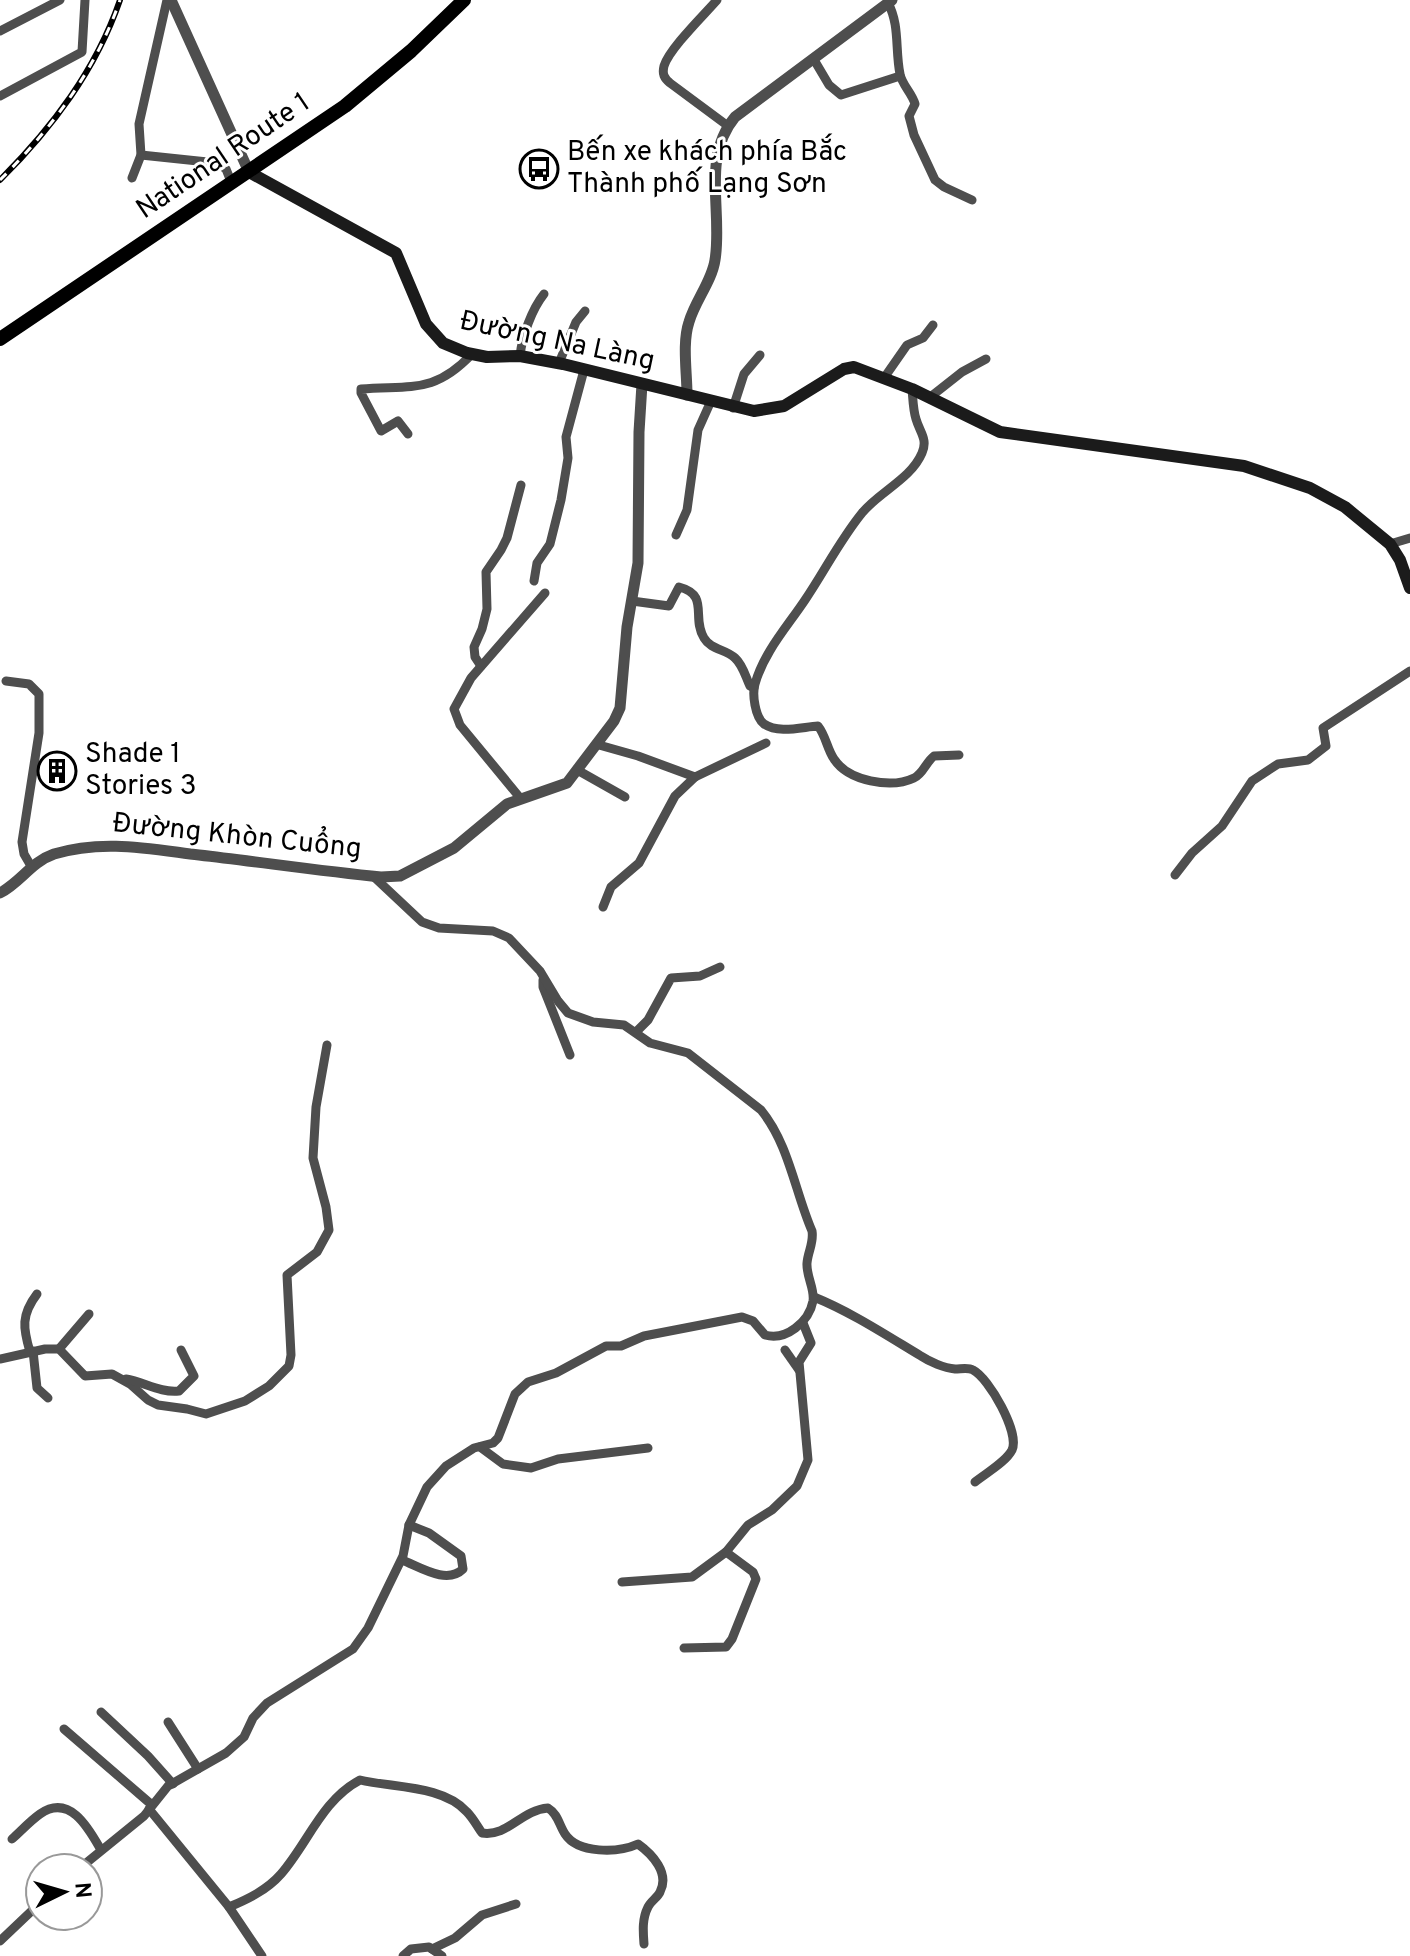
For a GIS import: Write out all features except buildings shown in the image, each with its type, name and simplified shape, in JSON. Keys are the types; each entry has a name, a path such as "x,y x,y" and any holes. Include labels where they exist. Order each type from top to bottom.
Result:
{"highway":[{"name":"National Route 1","path":"0,339 345,106 411,51 464,0"}],"main road":[{"name":"Đường Na Làng","path":"249,172 389,247 396,253 426,324 435,336 443,343 472,354 520,356 559,363 754,411 784,406 849,367 860,368 912,389 1000,432 1234,463 1273,475 1310,488 1345,507 1390,544"},
{"path":"1390,544 1400,560 1410,588"}],"street":[{"path":"0,31 60,0"},
{"path":"0,96 82,52 85,0"},
{"path":"132,178 141,155 139,124 169,0"},
{"path":"169,0 249,172"},
{"path":"717,0 670,56 663,71 664,78 728,126"},
{"path":"687,395 686,332 715,262 714,195 718,153 728,126 735,117 890,2 900,76 911,91 915,104 909,116 914,135 935,180 972,200"},
{"path":"813,58 833,90 841,95 900,76"},
{"path":"141,155 217,163 226,169 232,184"},
{"path":"520,356 523,341 544,294"},
{"path":"559,363 576,322 585,311"},
{"path":"884,378 907,345 918,342 933,325"},
{"path":"408,434 398,421 381,431 361,389 424,387 458,369 472,354"},
{"path":"733,408 744,374 760,355"},
{"path":"929,398 962,372 986,359"},
{"path":"534,581 537,563 550,544 561,500 568,458 566,437 584,370"},
{"name":"Đường Khòn Cuổng","path":"0,893 13,885 31,866 54,855 99,846 160,848 373,876 400,876 454,848 507,804 567,783 599,745 620,708 627,627 638,563 642,384"},
{"path":"912,389 916,418 925,438 919,459 860,515 779,636 754,688 758,717 763,723 777,728 818,726 828,741 833,758 856,776 900,782 919,775 934,756 959,755"},
{"path":"676,535 688,504 698,430 711,401"},
{"path":"481,666 475,657 474,647 487,609 486,572 507,538 521,485"},
{"path":"1390,544 1410,538"},
{"path":"632,601 669,606 679,587 692,592 698,601 699,629 706,642 735,658 754,688"},
{"path":"521,799 455,717 454,709 481,666 545,593"},
{"path":"1175,875 1192,853 1222,826 1252,781 1278,764 1311,758 1326,746 1323,728 1410,671"},
{"path":"6,681 29,684 39,694 38,737 22,842 31,866"},
{"path":"603,907 611,887 639,863 675,796 695,777 766,743"},
{"path":"599,745 695,777"},
{"path":"579,771 625,797"},
{"path":"99,1852 173,1784 226,1753 244,1737 253,1718 267,1703 353,1649 368,1628 402,1560 409,1525 427,1487 446,1466 498,1438 515,1394 528,1382 556,1373 606,1346 621,1346 644,1336 730,1318 742,1317 753,1321 765,1335 771,1337 782,1335 803,1323 814,1297 807,1269 814,1240 812,1231 771,1122 761,1110 688,1053 650,1043 624,1025 593,1022 568,1013 544,977 509,938 493,931 465,931 419,921 373,876"},
{"path":"636,1032 651,1015 663,987 671,978 700,976 720,967"},
{"path":"544,977 543,987 570,1055"},
{"path":"59,1349 85,1376 112,1374 158,1405 206,1414 245,1401 269,1386 289,1366 287,1275 317,1252 329,1230 313,1158 316,1107 327,1045"},
{"path":"37,1294 31,1301 23,1325 32,1352 37,1388 48,1398"},
{"path":"814,1297 841,1309 929,1360 952,1369 974,1370 979,1375 992,1390 1008,1421 1013,1444 1007,1456 975,1482"},
{"path":"0,1359 59,1349 89,1314"},
{"path":"622,1582 692,1577 726,1552 748,1525 772,1510 797,1486 805,1470 808,1450 799,1370 800,1358 807,1353 811,1343 803,1323"},
{"path":"122,1379 139,1381 166,1391 179,1391 194,1376 181,1350"},
{"path":"785,1350 799,1370"},
{"path":"480,1447 503,1464 531,1468 558,1459 648,1448"},
{"path":"402,1560 442,1576 458,1574 463,1569 461,1556 429,1533 409,1525"},
{"path":"684,1648 717,1649 726,1647 732,1639 756,1579 753,1572 726,1552"},
{"path":"101,1712 173,1784"},
{"path":"168,1722 198,1769"},
{"path":"64,1729 150,1807 229,1907 262,1956"},
{"path":"229,1907 255,1895 280,1875 319,1817 360,1780 390,1787 409,1786 438,1794 466,1810 482,1833 503,1831 527,1813 548,1808 554,1812 567,1838 591,1849 629,1848 638,1844 656,1860 663,1878 661,1891 648,1907 642,1926 644,1944"},
{"path":"12,1839 42,1812 66,1809 73,1811 86,1825 101,1850"},
{"path":"432,1949 455,1938 482,1915 516,1904"},
{"path":"0,1941 24,1918"},
{"path":"403,1956 411,1949 420,1947 432,1949 442,1956"}],"railway":[{"path":"0,180 37,140 70,97 98,50 120,0"}],"place":[{"name":"Bến xe khách phía Bắc Thành phố Lạng Sơn","path":"539,169"},
{"name":"Shade 1 Stories 3","path":"57,771"}]}
